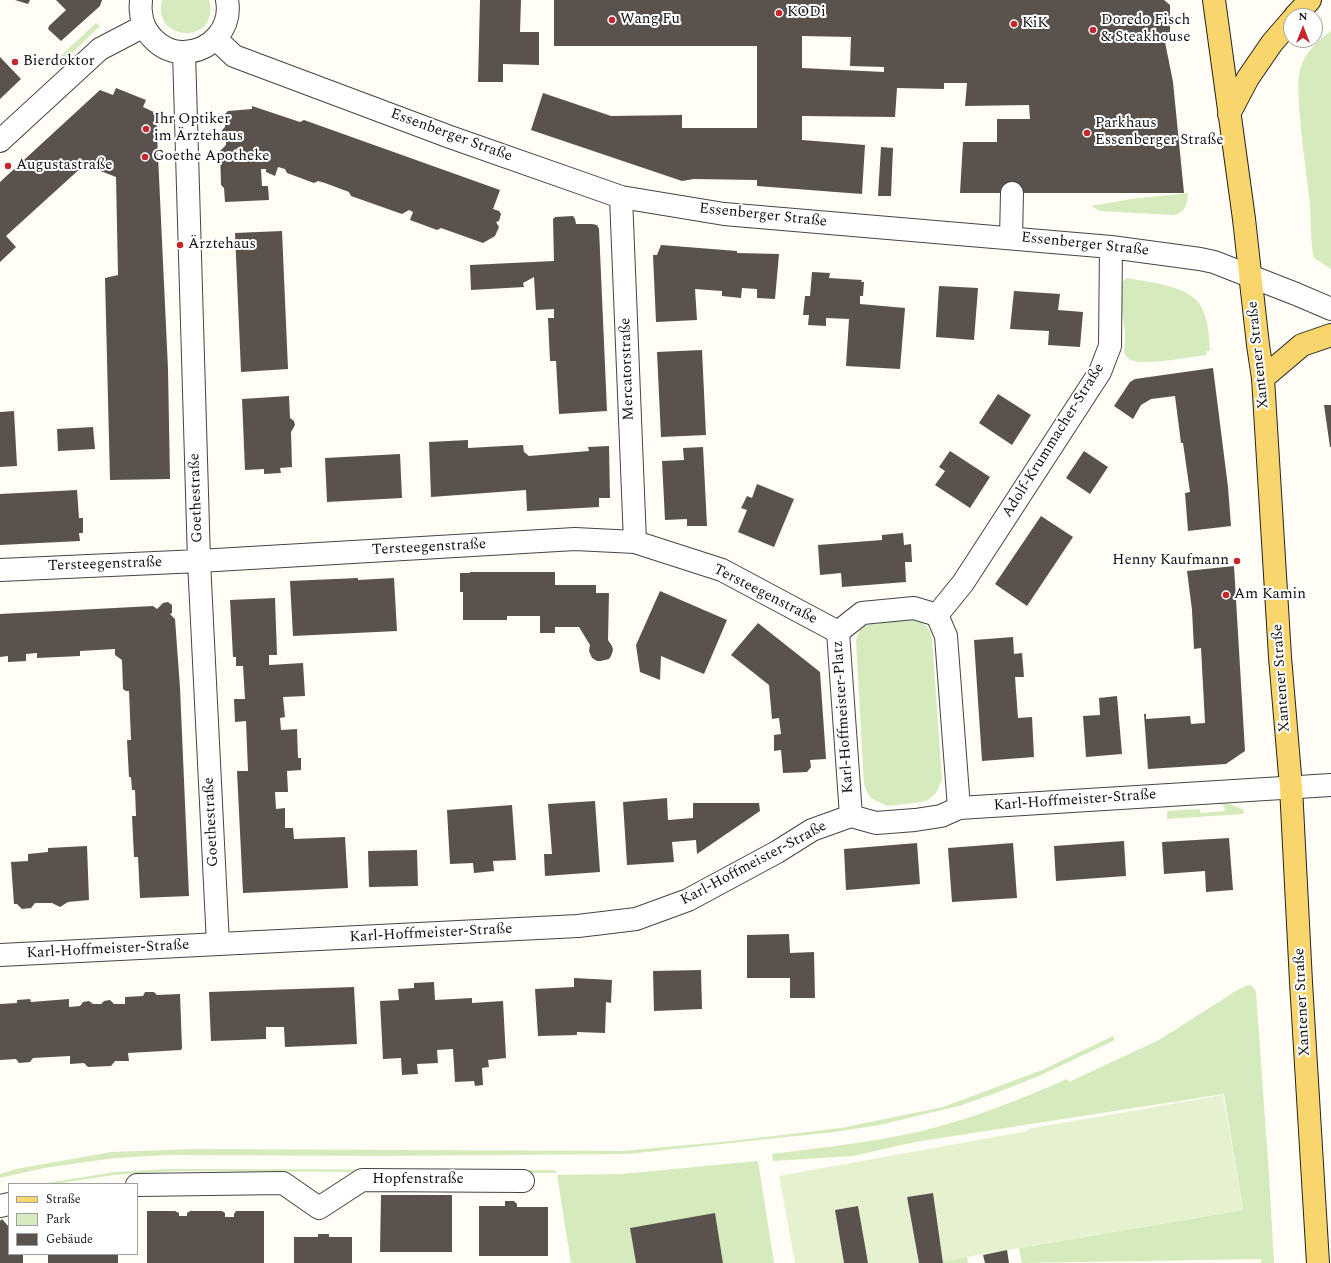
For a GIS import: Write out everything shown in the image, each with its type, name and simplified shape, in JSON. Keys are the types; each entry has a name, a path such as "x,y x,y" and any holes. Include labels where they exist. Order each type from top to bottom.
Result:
{"main road":[{"name":"Xantener Straße","path":"1214,0 1251,276 1263,378 1280,657 1291,788 1318,1263"},
{"path":"1302,8 1310,0"},
{"path":"1229,114 1248,78 1272,43 1283,30"},
{"path":"1263,378 1302,345 1331,336"}],"street":[{"path":"141,0 141,13 144,26 150,36 155,41 169,49 184,52 201,49 216,39 226,23 228,12 227,0"},
{"path":"0,141 100,49 144,26"},
{"name":"Essenberger Straße","path":"216,39 234,56 450,137 621,197 724,214 1111,247 1200,259 1214,262 1251,276 1331,309"},
{"name":"Goethestraße","path":"184,52 199,562 218,944"},
{"path":"1011,238 1012,193"},
{"name":"Mercatorstraße","path":"621,197 635,542"},
{"name":"Adolf-Krummacher-Straße","path":"937,615 962,583 1100,372 1110,346 1111,247"},
{"name":"Tersteegenstraße","path":"0,570 199,562 575,539 635,542 722,570 838,632"},
{"name":"Karl-Hoffmeister-Platz","path":"851,816 838,632 862,613 914,608 937,615"},
{"path":"937,615 946,636 959,808"},
{"name":"Karl-Hoffmeister-Straße","path":"0,955 578,926 636,918 688,900 776,852 812,830 851,816 876,823 941,816 959,808 1331,785"},
{"name":"Hopfenstraße","path":"138,1185 283,1183 319,1208 362,1180 523,1181"}],"green space":[{"path":"162,0 209,0 210,15 205,25 197,31 186,33 175,31 166,24 161,14"},
{"path":"96,23 100,26 61,64 54,62"},
{"path":"1331,31 1331,269 1314,258 1311,238 1310,204 1302,141 1298,83 1302,63 1312,48 1323,48 1323,37"},
{"path":"1188,193 1185,207 1181,212 1174,215 1100,211 1091,206 1131,199"},
{"path":"1127,278 1165,285 1185,292 1193,297 1202,308 1206,320 1210,351 1206,351 1207,355 1150,362 1134,361 1128,358 1124,353 1125,334 1120,295 1123,282"},
{"path":"909,619 917,620 927,626 932,637 942,780 936,793 928,800 888,806 872,799 864,784 856,640 861,629 867,625 880,621"},
{"path":"1220,803 1230,804 1244,810 1243,814 1167,819 1167,811 1200,809 1200,813 1225,811 1224,805"},
{"path":"1249,985 1253,987 1256,992 1274,1263 1261,1263 1261,1259 1022,1263 1019,1248 1243,1210 1224,1094 915,1142 853,1156 773,1161 772,1154 878,1140 952,1123 991,1110 1067,1079 1069,1082 1159,1040 1239,989"},
{"path":"1113,1036 1115,1040 1039,1076 959,1106 879,1125 834,1132 628,1154 383,1156 169,1155 115,1158 44,1168 0,1178 0,1174 16,1169 111,1152 194,1149 622,1151 731,1141 841,1128 943,1107 1042,1070"},
{"path":"1223,1095 1243,1210 943,1261 932,1193 907,1197 919,1263 868,1263 857,1206 835,1210 844,1263 795,1263 779,1176 1028,1131 1028,1129"},
{"path":"758,1161 774,1263 723,1263 715,1214 630,1228 636,1263 571,1263 557,1175 622,1174"},
{"path":"169,1169 555,1170 557,1173 174,1171 114,1175 61,1183 46,1183 115,1172"},
{"path":"967,1257 968,1263 943,1263 943,1261"}],"building":[{"path":"15,0 30,0 28,4"},
{"path":"56,0 102,0 100,6 61,41 48,29 49,26 66,10"},
{"path":"480,0 521,0 520,32 539,32 539,65 503,64 503,82 478,82"},
{"path":"554,0 1164,0 1170,5 1170,37 1165,42 1173,82 1184,193 960,193 963,142 997,142 997,119 1030,119 1029,105 965,106 967,83 944,83 944,89 897,88 895,117 802,116 802,140 865,145 862,194 757,186 757,180 694,179 682,181 531,130 543,93 611,116 682,115 682,128 757,128 757,46 554,46","holes":["802,36 851,37 850,66 884,67 884,72 802,68"]},
{"path":"0,57 21,79 0,99"},
{"path":"116,88 146,100 143,107 156,113 168,369 170,479 110,480 105,278 118,275 116,177 85,165 83,166 6,236 16,247 0,262 0,182 100,90 113,95"},
{"path":"252,106 300,122 304,120 500,190 493,209 499,211 501,214 499,221 496,222 499,227 495,236 483,243 441,228 437,230 410,220 413,212 409,210 402,214 351,196 349,192 325,183 318,181 314,183 287,173 285,169 278,167 275,176 266,172 266,169 261,169 262,186 268,186 269,200 225,202 224,188 221,185 220,151 226,145 226,140 223,141 222,130 225,127 225,114 228,111 252,109"},
{"path":"881,147 893,148 891,196 878,196"},
{"path":"573,216 576,224 597,225 599,229 607,411 559,414 556,361 550,361 548,318 554,318 554,309 536,310 534,277 523,283 524,287 471,290 470,265 554,261 553,219 555,217"},
{"path":"282,231 288,369 241,372 235,233"},
{"path":"661,245 737,251 737,253 779,254 775,299 757,298 757,289 742,288 741,298 722,296 722,291 695,289 697,320 656,322 653,255 657,255"},
{"path":"812,272 830,273 829,278 862,280 861,282 864,282 863,296 860,296 860,304 905,308 900,369 846,366 849,319 826,318 826,326 808,325 809,315 803,315 805,296 810,296"},
{"path":"939,286 978,288 974,340 936,337"},
{"path":"1014,291 1060,294 1058,310 1083,312 1080,347 1048,345 1049,331 1010,329"},
{"path":"702,350 706,435 661,437 657,352"},
{"path":"1213,368 1228,487 1231,526 1188,531 1185,493 1190,492 1183,443 1181,443 1175,396 1151,399 1141,405 1133,419 1114,406 1130,382 1135,379"},
{"path":"998,394 1031,415 1012,445 979,423"},
{"path":"289,396 290,418 294,421 295,425 291,432 292,467 280,468 281,473 264,474 264,469 245,470 242,399"},
{"path":"1324,405 1331,405 1331,447 1330,447"},
{"path":"14,411 17,466 0,467 0,412"},
{"path":"93,427 95,449 58,451 57,429"},
{"path":"468,440 468,448 523,445 524,452 529,456 589,451 588,447 609,446 610,498 599,498 599,507 527,511 526,490 431,497 429,442"},
{"path":"703,447 707,526 687,526 687,519 665,520 662,461 684,460 683,448"},
{"path":"950,451 990,477 970,508 935,485 945,471 939,467"},
{"path":"1084,451 1108,467 1090,494 1066,478"},
{"path":"400,454 402,498 327,502 325,458"},
{"path":"757,484 794,499 774,547 738,532 747,510 741,508 747,496 752,498"},
{"path":"77,490 79,518 83,518 83,533 79,533 80,541 0,545 0,494"},
{"path":"1041,516 1073,537 1027,606 995,584"},
{"path":"903,533 904,545 911,544 912,562 905,562 906,582 842,587 841,573 820,575 818,545 882,540 882,535"},
{"path":"1234,566 1245,751 1226,764 1148,769 1144,714 1146,714 1146,719 1190,716 1191,724 1205,723 1201,648 1194,649 1192,610 1187,571"},
{"path":"555,572 555,585 596,585 596,593 609,593 608,640 613,650 611,656 609,659 601,661 597,661 592,658 589,651 590,645 579,627 555,627 555,633 540,633 540,616 507,616 507,620 463,620 463,592 460,592 460,573"},
{"path":"358,578 358,580 394,578 397,631 293,636 290,581"},
{"path":"660,591 727,620 704,674 661,656 660,680 640,672 636,645"},
{"path":"275,598 277,655 269,655 269,665 303,663 305,696 283,697 285,717 280,718 281,730 297,729 298,758 301,758 301,770 287,771 288,792 275,792 276,809 285,808 285,828 293,828 294,839 345,837 348,888 243,893 237,771 248,771 246,721 235,722 234,699 245,699 243,666 236,666 236,657 233,657 230,600"},
{"path":"168,602 172,605 172,613 170,614 175,619 180,688 189,896 140,898 138,857 134,857 132,816 136,816 135,790 132,790 131,777 129,777 127,740 131,740 129,691 123,689 122,660 115,655 115,649 80,651 80,656 37,658 37,653 26,654 26,661 8,662 8,656 0,657 0,614 153,606 157,609 163,603"},
{"path":"758,623 820,672 826,759 810,760 811,767 807,772 783,773 781,750 774,751 774,735 781,734 779,718 772,719 769,685 731,655"},
{"path":"1013,637 1014,654 1022,653 1024,677 1015,677 1018,718 1032,717 1034,757 982,761 974,640"},
{"path":"1117,696 1122,754 1086,757 1083,716 1100,715 1099,698"},
{"path":"667,798 668,820 693,818 693,803 759,803 760,811 697,854 696,840 672,842 674,862 627,865 623,802"},
{"path":"595,801 600,872 545,876 544,854 552,854 548,804"},
{"path":"512,805 516,860 493,861 494,871 474,873 473,863 450,864 447,810"},
{"path":"1229,838 1233,890 1206,892 1205,871 1164,874 1162,842"},
{"path":"1124,841 1126,876 1056,881 1054,846"},
{"path":"917,843 920,884 846,890 844,849"},
{"path":"1013,843 1017,898 952,902 948,848"},
{"path":"87,846 89,900 68,902 60,907 52,903 35,903 31,908 22,909 17,904 14,904 11,862 28,861 28,854 48,852 48,848"},
{"path":"417,850 418,886 369,887 368,851"},
{"path":"789,934 790,953 814,952 815,998 790,998 790,978 747,978 747,935"},
{"path":"701,970 702,1009 654,1011 653,971"},
{"path":"574,978 612,980 611,1003 606,1002 605,1033 577,1032 577,1035 538,1036 535,989 574,987"},
{"path":"434,982 435,1000 472,998 472,1003 503,1001 506,1058 488,1060 489,1067 482,1068 483,1085 475,1086 474,1081 455,1082 453,1049 437,1050 438,1063 417,1064 418,1074 402,1075 401,1058 383,1059 380,1001 399,1000 398,989 414,988 414,983"},
{"path":"354,987 357,1044 285,1047 284,1027 266,1027 266,1039 211,1041 209,992"},
{"path":"145,992 154,992 157,995 180,994 181,1050 128,1053 129,1061 115,1061 111,1066 88,1067 84,1063 70,1064 70,1056 33,1058 30,1062 19,1063 16,1059 0,1060 0,1004 17,1003 17,1000 30,999 31,1002 69,999 69,1007 80,1006 83,1002 89,1001 93,1004 101,1004 104,1001 110,1000 114,1004 125,1004 125,997 143,996"},
{"path":"933,1193 943,1263 919,1263 907,1197"},
{"path":"381,1195 452,1195 452,1252 380,1252"},
{"path":"505,1201 514,1201 517,1204 517,1207 548,1207 548,1256 479,1256 479,1206 505,1206"},
{"path":"858,1206 868,1263 844,1263 835,1210"},
{"path":"147,1211 175,1211 179,1213 179,1216 187,1216 187,1213 190,1211 222,1211 225,1213 225,1217 234,1217 236,1211 264,1211 264,1263 147,1263"},
{"path":"715,1213 723,1263 636,1263 630,1228"},
{"path":"2,1219 8,1226 8,1255 23,1255 23,1263 0,1263 0,1221"},
{"path":"318,1234 329,1234 329,1237 352,1237 352,1263 294,1263 294,1237 318,1237"},
{"path":"1007,1250 1009,1263 985,1263 983,1255"},
{"path":"48,1255 118,1255 118,1263 48,1263"}],"place":[{"name":"KODi","path":"779,13"},
{"name":"Wang Fu","path":"612,20"},
{"name":"KiK","path":"1014,24"},
{"name":"Doredo Fisch & Steakhouse","path":"1093,30"},
{"name":"Bierdoktor","path":"15,62"},
{"name":"Ihr Optiker im Ärztehaus","path":"146,129"},
{"name":"Parkhaus Essenberger Straße","path":"1087,133"},
{"name":"Goethe Apotheke","path":"145,157"},
{"name":"Augustastraße","path":"8,166"},
{"name":"Ärztehaus","path":"180,245"},
{"name":"Henny Kaufmann","path":"1237,561"},
{"name":"Am Kamin","path":"1226,595"}]}
